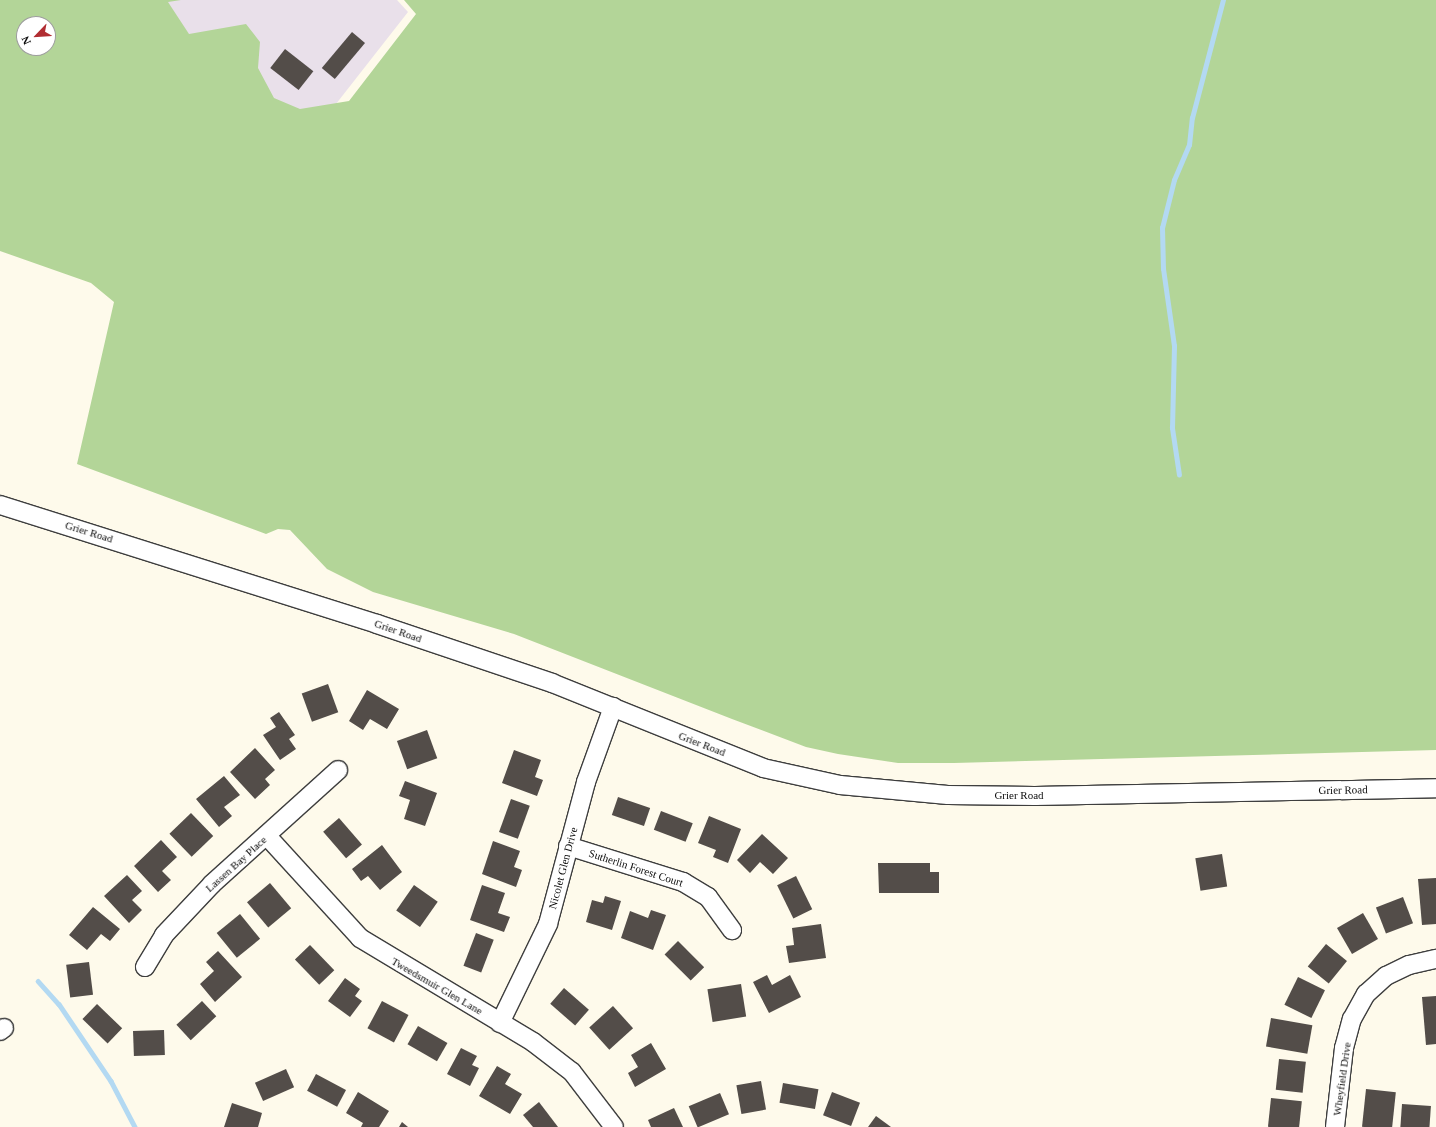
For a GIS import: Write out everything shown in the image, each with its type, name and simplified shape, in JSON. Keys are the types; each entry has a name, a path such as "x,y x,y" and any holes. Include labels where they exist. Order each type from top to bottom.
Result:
{"street":[{"name":"Grier Road","path":"0,505 384,626 613,707 763,768 840,785 899,792 1035,796 1436,788"},
{"name":"Nicolet Glen Drive","path":"500,1023 548,924 568,846 613,707"},
{"name":"Lassen Bay Place","path":"145,967 164,935 212,884 267,836 338,770"},
{"name":"Tweedsmuir Glen Lane","path":"267,836 360,938 534,1042 572,1072 614,1127"},
{"name":"Sutherlin Forest Court","path":"568,846 683,882 708,897 732,930"},
{"name":"Wheyfield Drive","path":"1335,1127 1344,1048 1352,1019 1366,994 1386,976 1409,965 1436,959"}],"shaded area":[{"path":"132,0 397,0 408,12 289,164"}],"green space":[{"path":"0,0 181,0 168,2 189,34 246,24 260,42 258,68 274,98 300,109 349,101 416,14 404,0 1436,0 1436,750 954,763 898,763 838,754 806,747 514,634 373,592 327,569 290,530 278,529 266,534 77,464 114,302 91,283 0,251"}],"building":[{"path":"352,32 365,43 335,79 322,68"},
{"path":"285,49 313,71 299,90 270,68"},
{"path":"328,684 338,712 312,722 302,694"},
{"path":"367,690 399,709 387,729 370,719 363,730 349,721"},
{"path":"279,712 295,735 289,739 296,749 280,760 263,735 276,727 270,718"},
{"path":"427,730 437,758 407,769 397,741"},
{"path":"255,748 275,770 265,779 270,785 255,799 230,772"},
{"path":"514,750 541,760 535,777 543,780 537,796 502,783"},
{"path":"224,776 240,795 224,807 232,816 219,827 196,799"},
{"path":"405,781 437,793 425,826 404,819 410,800 399,796"},
{"path":"618,797 650,808 644,826 612,815"},
{"path":"511,799 530,806 518,839 499,832"},
{"path":"661,811 693,823 686,842 654,830"},
{"path":"191,813 213,836 192,857 169,834"},
{"path":"709,816 741,829 728,863 713,857 716,850 698,843"},
{"path":"339,818 362,844 346,858 323,832"},
{"path":"762,834 788,858 773,874 760,862 750,873 737,860"},
{"path":"161,840 177,857 162,871 171,880 158,892 134,866"},
{"path":"493,841 520,851 514,867 522,870 516,887 482,874"},
{"path":"382,845 402,872 380,890 368,876 361,881 352,869"},
{"path":"1222,854 1227,887 1200,891 1195,858"},
{"path":"878,863 930,863 930,872 939,872 939,893 879,893"},
{"path":"127,875 142,891 132,900 142,910 129,923 104,896"},
{"path":"796,876 812,909 793,918 777,885"},
{"path":"1436,878 1436,924 1422,925 1418,879"},
{"path":"270,883 291,908 268,928 247,902"},
{"path":"414,885 438,902 420,927 396,910"},
{"path":"482,885 505,893 498,913 510,917 504,932 470,920"},
{"path":"605,896 621,901 612,930 586,922 592,900 603,903"},
{"path":"1403,897 1413,923 1386,934 1376,907"},
{"path":"93,907 120,929 110,941 101,934 87,950 69,935"},
{"path":"651,910 666,915 653,950 621,938 630,911 648,918"},
{"path":"1363,913 1378,939 1352,954 1337,928"},
{"path":"240,914 260,939 237,958 217,933"},
{"path":"821,924 826,958 789,963 786,946 794,945 792,928"},
{"path":"476,933 494,940 481,972 463,966"},
{"path":"678,941 704,967 691,981 665,954"},
{"path":"1326,944 1347,961 1329,984 1308,967"},
{"path":"310,945 334,970 319,985 295,960"},
{"path":"218,951 242,977 215,1002 200,984 214,971 206,962"},
{"path":"89,962 93,995 70,998 66,965"},
{"path":"767,975 772,985 790,975 801,997 769,1013 753,982"},
{"path":"1298,977 1325,990 1311,1018 1284,1005"},
{"path":"345,978 360,989 355,996 362,1001 350,1017 328,1001"},
{"path":"741,984 746,1017 713,1022 707,989"},
{"path":"564,988 589,1010 575,1025 550,1004"},
{"path":"1436,996 1436,1044 1426,1045 1422,997"},
{"path":"202,1001 216,1016 191,1040 176,1025"},
{"path":"382,1001 408,1015 394,1042 367,1028"},
{"path":"97,1004 122,1028 108,1043 82,1019"},
{"path":"613,1006 633,1028 609,1050 589,1027"},
{"path":"1271,1018 1312,1025 1307,1054 1266,1047"},
{"path":"418,1026 447,1043 437,1061 408,1044"},
{"path":"164,1030 165,1055 134,1056 133,1031"},
{"path":"651,1043 666,1069 635,1087 628,1073 638,1067 631,1055"},
{"path":"461,1048 477,1056 472,1065 479,1068 470,1086 447,1074"},
{"path":"1279,1059 1306,1062 1303,1093 1276,1090"},
{"path":"497,1066 511,1074 505,1084 522,1094 510,1114 479,1096"},
{"path":"286,1069 294,1087 263,1101 255,1083"},
{"path":"316,1074 346,1090 337,1107 307,1091"},
{"path":"761,1081 766,1110 741,1114 736,1085"},
{"path":"783,1083 818,1089 815,1109 780,1103"},
{"path":"1366,1089 1396,1092 1392,1127 1362,1127"},
{"path":"358,1092 389,1111 379,1127 361,1127 363,1123 346,1113"},
{"path":"832,1092 860,1103 851,1126 823,1115"},
{"path":"720,1093 729,1114 697,1127 689,1106"},
{"path":"1271,1098 1302,1101 1299,1127 1268,1127"},
{"path":"539,1102 558,1127 533,1127 523,1115"},
{"path":"232,1103 262,1113 258,1127 224,1127"},
{"path":"1402,1104 1431,1106 1429,1127 1400,1127"},
{"path":"674,1108 683,1127 651,1127 648,1120"},
{"path":"876,1116 891,1127 868,1127"},
{"path":"402,1122 408,1127 399,1127"}],"waterway":[{"path":"1179,475 1172,428 1174,346 1163,269 1162,228 1174,180 1189,145 1192,118 1223,0"},
{"path":"38,981 59,1004 111,1081 135,1127"}]}
